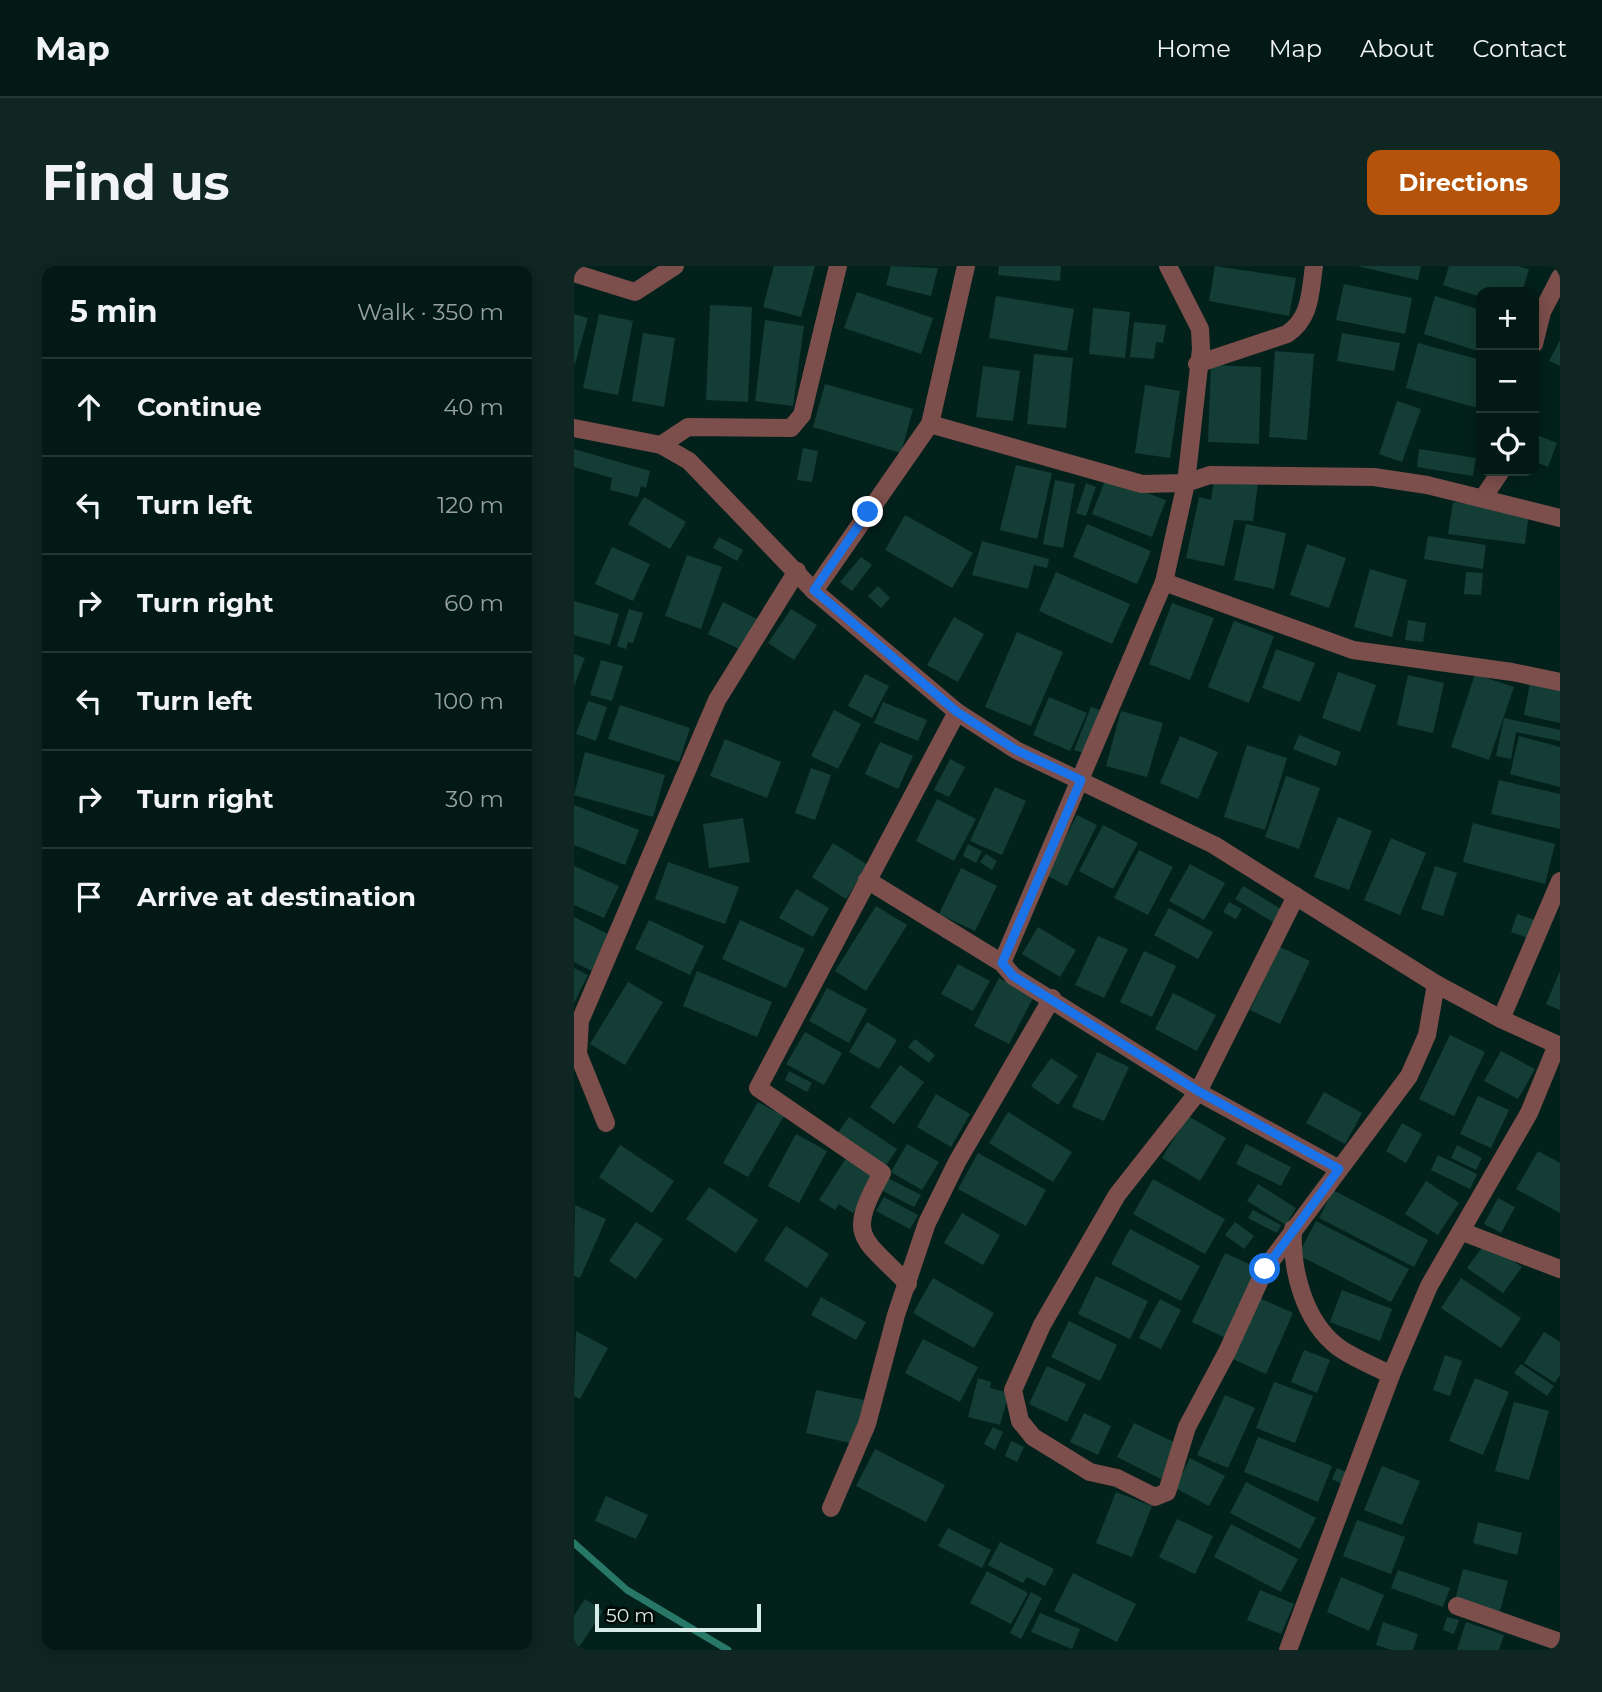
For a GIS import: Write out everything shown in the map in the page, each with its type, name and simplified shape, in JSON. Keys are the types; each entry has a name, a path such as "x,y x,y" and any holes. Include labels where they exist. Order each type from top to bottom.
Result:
{"street":[{"path":"574,273 635,292 675,266"},
{"path":"661,445 688,427 791,428 802,415 838,266"},
{"path":"814,590 930,424 966,266"},
{"path":"1002,963 1164,582 1186,483 1197,364 1201,349 1200,329 1168,266"},
{"path":"1197,364 1287,334 1298,327 1307,314 1314,266"},
{"path":"1539,324 1542,312 1560,277"},
{"path":"930,424 1142,484 1186,483 1210,474 1374,477 1483,498 1560,518"},
{"path":"574,428 661,445 689,461 814,590 957,712 1016,750 1214,845 1436,984 1501,1019 1559,1045 1529,1113 1463,1232 1429,1286 1391,1375 1288,1650"},
{"path":"1483,498 1498,476"},
{"path":"606,1123 578,1054 580,1021 717,700 797,571"},
{"path":"1164,582 1353,650 1512,672 1560,682"},
{"path":"908,1284 861,1232 860,1216 882,1173 758,1088 957,712"},
{"path":"867,880 1002,963 1013,976 1198,1091 1339,1169"},
{"path":"1501,1019 1560,881"},
{"path":"1296,896 1198,1091 1117,1195 1042,1325 1013,1390 1020,1422 1033,1437 1090,1472 1117,1478 1155,1497 1167,1492 1187,1427 1227,1352 1265,1269 1409,1076 1427,1035 1436,984"},
{"path":"831,1508 866,1424 896,1315 927,1223 957,1162 1052,998"},
{"path":"1293,1229 1292,1248 1298,1282 1316,1324 1338,1347 1391,1375"},
{"path":"1463,1232 1560,1269"},
{"path":"1457,1606 1560,1642"}],"building":[{"path":"774,266 815,266 801,317 763,307"},
{"path":"891,266 938,268 931,296 886,285"},
{"path":"999,266 1061,266 1060,281 998,275"},
{"path":"1215,266 1296,278 1289,316 1209,301"},
{"path":"1357,266 1421,266 1418,280"},
{"path":"1449,266 1518,266 1529,269 1524,287 1476,287 1476,295 1443,285"},
{"path":"1344,284 1412,298 1405,334 1336,320"},
{"path":"857,292 933,318 921,354 844,328"},
{"path":"996,296 1074,309 1067,351 989,338"},
{"path":"1435,296 1476,308 1476,350 1424,334"},
{"path":"710,305 752,307 748,402 706,400"},
{"path":"1093,308 1130,312 1125,358 1089,354"},
{"path":"574,314 588,318 575,364 574,364"},
{"path":"599,314 633,321 618,395 583,388"},
{"path":"765,320 804,326 793,406 755,401"},
{"path":"1134,322 1166,325 1163,343 1156,342 1154,359 1130,357"},
{"path":"643,333 675,338 664,407 632,401"},
{"path":"1342,333 1400,343 1394,371 1337,361"},
{"path":"1560,340 1560,366 1549,361"},
{"path":"1418,343 1476,359 1476,408 1406,388"},
{"path":"1275,351 1314,354 1307,440 1269,437"},
{"path":"1034,354 1073,358 1066,428 1027,424"},
{"path":"1211,365 1261,367 1259,444 1208,442"},
{"path":"983,366 1020,371 1013,421 976,417"},
{"path":"825,384 913,409 901,453 813,427"},
{"path":"1145,385 1180,391 1170,458 1135,453"},
{"path":"1397,401 1421,409 1402,462 1379,454"},
{"path":"1539,436 1557,443 1548,467 1539,463"},
{"path":"803,448 818,451 812,482 797,480"},
{"path":"574,449 650,471 646,488 641,486 638,497 610,490 612,478 574,467"},
{"path":"1419,449 1476,458 1473,476 1417,467"},
{"path":"1016,465 1052,473 1037,539 1000,530"},
{"path":"1106,478 1166,500 1152,537 1092,514"},
{"path":"1055,480 1075,484 1063,548 1043,544"},
{"path":"1214,480 1258,484 1253,521 1234,520 1224,566 1186,558 1199,497 1211,500"},
{"path":"1086,483 1096,487 1086,516 1076,513"},
{"path":"644,497 686,522 670,549 628,524"},
{"path":"1453,502 1529,512 1525,544 1448,534"},
{"path":"905,515 973,553 952,588 885,550"},
{"path":"1087,524 1151,551 1137,584 1073,557"},
{"path":"1246,524 1286,533 1274,589 1234,580"},
{"path":"1428,536 1486,545 1483,569 1424,559"},
{"path":"719,537 743,550 737,561 713,548"},
{"path":"982,541 1049,559 1047,568 1034,565 1028,589 972,575"},
{"path":"1307,544 1346,558 1329,608 1290,595"},
{"path":"612,547 650,564 633,601 595,584"},
{"path":"687,555 722,567 701,629 665,616"},
{"path":"861,557 872,565 852,591 840,582"},
{"path":"1370,569 1407,580 1392,637 1354,627"},
{"path":"1056,572 1130,604 1112,644 1039,611"},
{"path":"1466,572 1483,573 1481,595 1464,594"},
{"path":"878,586 890,598 881,608 868,596"},
{"path":"574,601 619,614 610,645 574,635"},
{"path":"723,602 757,619 741,650 708,634"},
{"path":"1172,603 1214,618 1190,680 1149,664"},
{"path":"629,609 643,613 633,643 628,642 626,649 617,646"},
{"path":"791,609 817,625 794,660 768,643"},
{"path":"954,617 984,634 958,682 927,665"},
{"path":"1408,620 1426,623 1423,642 1405,640"},
{"path":"1234,621 1274,636 1249,703 1208,687"},
{"path":"1017,632 1063,652 1031,726 985,707"},
{"path":"1276,649 1315,663 1300,702 1262,688"},
{"path":"574,654 585,658 574,686"},
{"path":"601,660 623,666 612,701 590,695"},
{"path":"1338,672 1376,685 1360,732 1322,718"},
{"path":"865,674 889,686 872,718 848,706"},
{"path":"1475,674 1514,687 1489,760 1451,747"},
{"path":"1408,675 1444,683 1433,733 1397,725"},
{"path":"1530,683 1560,689 1560,723 1524,715"},
{"path":"1049,697 1087,713 1070,751 1033,735"},
{"path":"588,701 607,707 596,741 576,734"},
{"path":"883,702 927,720 918,741 874,723"},
{"path":"620,705 690,728 679,762 608,739"},
{"path":"1091,707 1106,712 1089,755 1074,750"},
{"path":"834,710 861,724 838,769 811,756"},
{"path":"1121,711 1163,723 1147,777 1106,766"},
{"path":"1504,718 1560,730 1560,741 1516,732 1511,759 1496,756"},
{"path":"1299,735 1341,752 1336,766 1293,749"},
{"path":"1180,736 1218,752 1198,799 1160,783"},
{"path":"1519,736 1560,747 1560,787 1510,774"},
{"path":"725,739 781,762 767,798 710,776"},
{"path":"880,742 913,756 898,789 865,774"},
{"path":"1247,745 1287,758 1265,830 1224,817"},
{"path":"585,752 665,775 653,817 574,795"},
{"path":"950,759 965,767 949,797 934,790"},
{"path":"811,768 831,775 815,820 795,813"},
{"path":"1286,776 1320,788 1299,849 1265,837"},
{"path":"1499,780 1560,794 1560,829 1491,814"},
{"path":"995,787 1026,801 1002,855 970,841"},
{"path":"937,799 976,819 954,861 916,841"},
{"path":"574,805 639,830 625,865 574,845"},
{"path":"1077,815 1097,825 1067,886 1046,875"},
{"path":"1338,817 1372,831 1349,890 1314,877"},
{"path":"743,818 750,862 709,868 703,824"},
{"path":"1473,823 1555,844 1545,884 1463,862"},
{"path":"1103,825 1138,843 1113,889 1079,871"},
{"path":"1391,838 1426,853 1400,915 1364,900"},
{"path":"833,843 868,865 846,899 812,877"},
{"path":"968,844 982,851 976,863 963,856"},
{"path":"1139,850 1173,867 1148,915 1114,898"},
{"path":"986,854 997,861 992,870 980,862"},
{"path":"668,862 739,887 725,924 655,899"},
{"path":"1190,864 1225,883 1204,920 1169,901"},
{"path":"574,866 619,886 604,918 574,905"},
{"path":"1435,866 1457,873 1443,916 1421,909"},
{"path":"961,868 997,886 975,931 939,914"},
{"path":"1243,886 1281,909 1273,922 1235,899"},
{"path":"796,889 829,908 813,937 779,918"},
{"path":"1229,902 1242,909 1236,919 1223,912"},
{"path":"876,906 907,925 866,991 835,971"},
{"path":"1169,908 1213,932 1198,959 1154,935"},
{"path":"1517,914 1535,920 1528,938 1511,932"},
{"path":"574,917 612,936 594,972 574,962"},
{"path":"649,920 704,946 690,975 635,949"},
{"path":"740,920 805,949 786,988 722,959"},
{"path":"1038,927 1076,950 1060,977 1022,954"},
{"path":"1098,936 1128,949 1104,998 1075,985"},
{"path":"1280,947 1310,961 1280,1024 1250,1010"},
{"path":"1144,951 1176,966 1152,1017 1120,1002"},
{"path":"958,964 990,981 973,1011 941,994"},
{"path":"574,968 588,975 574,1003"},
{"path":"697,971 772,1002 757,1037 683,1006"},
{"path":"1560,971 1560,1010 1546,1004"},
{"path":"999,978 1034,996 1009,1044 974,1026"},
{"path":"628,982 663,1002 625,1065 590,1044"},
{"path":"827,988 867,1009 849,1043 809,1021"},
{"path":"1173,993 1216,1015 1197,1051 1155,1029"},
{"path":"867,1022 897,1040 879,1069 849,1052"},
{"path":"805,1032 842,1053 824,1085 786,1064"},
{"path":"1450,1035 1485,1052 1454,1116 1419,1099"},
{"path":"915,1039 935,1055 929,1063 908,1047"},
{"path":"1501,1051 1535,1069 1518,1099 1484,1081"},
{"path":"1097,1052 1129,1067 1104,1121 1072,1107"},
{"path":"1051,1058 1078,1076 1058,1105 1031,1086"},
{"path":"900,1065 924,1082 894,1124 870,1107"},
{"path":"789,1071 812,1083 807,1092 785,1080"},
{"path":"1324,1092 1362,1113 1345,1144 1306,1123"},
{"path":"936,1094 970,1114 951,1147 917,1127"},
{"path":"1478,1096 1509,1110 1491,1148 1460,1134"},
{"path":"758,1102 784,1116 748,1177 723,1163"},
{"path":"1008,1112 1072,1152 1053,1182 989,1143"},
{"path":"1188,1116 1226,1138 1200,1181 1162,1158"},
{"path":"849,1117 897,1149 885,1167 837,1134"},
{"path":"1402,1123 1422,1134 1406,1163 1386,1151"},
{"path":"796,1134 827,1151 799,1203 768,1186"},
{"path":"907,1144 939,1162 922,1190 891,1172"},
{"path":"1246,1144 1291,1167 1281,1186 1236,1164"},
{"path":"620,1145 674,1181 652,1213 599,1177"},
{"path":"1457,1145 1482,1158 1476,1170 1451,1158"},
{"path":"1538,1151 1560,1163 1560,1213 1516,1189"},
{"path":"978,1153 1046,1190 1026,1226 958,1189"},
{"path":"848,1155 878,1175 853,1213 839,1204 835,1210 819,1200"},
{"path":"1438,1155 1477,1174 1470,1189 1431,1170"},
{"path":"886,1177 921,1195 914,1207 879,1189"},
{"path":"1153,1179 1225,1219 1205,1254 1133,1214"},
{"path":"1426,1181 1459,1203 1438,1235 1405,1214"},
{"path":"1258,1184 1296,1208 1286,1225 1247,1201"},
{"path":"709,1187 758,1220 736,1253 686,1219"},
{"path":"1333,1190 1428,1240 1414,1267 1319,1218"},
{"path":"884,1197 918,1215 910,1229 876,1211"},
{"path":"1498,1198 1515,1207 1501,1233 1484,1224"},
{"path":"575,1205 606,1219 580,1278 574,1276"},
{"path":"1253,1210 1281,1225 1277,1233 1248,1218"},
{"path":"962,1213 1000,1235 983,1265 944,1243"},
{"path":"1316,1221 1409,1269 1391,1302 1298,1255"},
{"path":"636,1222 663,1239 636,1279 609,1261"},
{"path":"1235,1222 1254,1236 1244,1249 1225,1235"},
{"path":"786,1226 829,1254 807,1288 764,1260"},
{"path":"1130,1229 1200,1266 1181,1301 1111,1264"},
{"path":"1486,1242 1522,1267 1503,1293 1467,1268"},
{"path":"1225,1253 1262,1270 1228,1339 1192,1322"},
{"path":"1096,1276 1148,1301 1130,1339 1078,1314"},
{"path":"933,1278 994,1313 974,1348 913,1313"},
{"path":"1461,1278 1521,1318 1501,1348 1441,1308"},
{"path":"1342,1290 1392,1309 1380,1341 1330,1322"},
{"path":"1255,1296 1293,1313 1266,1374 1228,1357"},
{"path":"821,1297 866,1322 856,1340 811,1315"},
{"path":"1160,1299 1181,1310 1161,1349 1139,1338"},
{"path":"1069,1321 1117,1345 1100,1381 1051,1357"},
{"path":"576,1331 608,1348 580,1399 574,1396"},
{"path":"1544,1332 1560,1342 1560,1375 1555,1383 1524,1363"},
{"path":"923,1339 978,1367 960,1402 905,1373"},
{"path":"1304,1350 1330,1360 1317,1393 1291,1382"},
{"path":"1445,1355 1462,1361 1450,1396 1433,1390"},
{"path":"1521,1364 1554,1386 1547,1396 1514,1373"},
{"path":"1047,1366 1086,1384 1067,1422 1029,1404"},
{"path":"978,1378 991,1382 990,1388 1009,1393 1000,1425 968,1417"},
{"path":"1475,1378 1509,1392 1483,1455 1449,1441"},
{"path":"1274,1382 1313,1396 1295,1443 1256,1428"},
{"path":"816,1390 864,1400 854,1444 806,1433"},
{"path":"1225,1395 1255,1408 1228,1468 1197,1455"},
{"path":"1514,1402 1549,1411 1529,1480 1495,1471"},
{"path":"1084,1413 1111,1426 1098,1455 1070,1442"},
{"path":"1134,1423 1178,1444 1161,1479 1117,1457"},
{"path":"993,1427 1003,1432 995,1450 984,1444"},
{"path":"1258,1437 1332,1466 1318,1502 1244,1472"},
{"path":"1011,1441 1024,1447 1017,1462 1005,1456"},
{"path":"875,1449 945,1485 926,1522 856,1486"},
{"path":"1190,1458 1225,1476 1209,1506 1175,1488"},
{"path":"1382,1466 1420,1481 1402,1525 1364,1510"},
{"path":"1337,1468 1348,1473 1342,1484 1332,1479"},
{"path":"1246,1482 1316,1518 1300,1549 1230,1513"},
{"path":"1116,1492 1152,1506 1132,1557 1096,1543"},
{"path":"606,1496 648,1515 636,1539 595,1521"},
{"path":"1177,1519 1213,1536 1195,1574 1159,1557"},
{"path":"1357,1520 1405,1537 1391,1574 1343,1556"},
{"path":"1478,1522 1522,1533 1517,1555 1473,1543"},
{"path":"1231,1524 1298,1559 1281,1592 1214,1557"},
{"path":"948,1528 991,1550 982,1568 938,1546"},
{"path":"1000,1542 1054,1569 1045,1586 1027,1577 1023,1583 988,1565"},
{"path":"1463,1569 1508,1581 1499,1615 1454,1604"},
{"path":"1398,1570 1450,1588 1443,1607 1391,1588"},
{"path":"987,1571 1028,1593 1011,1624 970,1603"},
{"path":"1073,1573 1136,1604 1117,1642 1054,1611"},
{"path":"1341,1577 1384,1595 1369,1631 1327,1612"},
{"path":"1260,1590 1294,1604 1281,1634 1247,1620"},
{"path":"1031,1592 1042,1598 1021,1639 1010,1633"},
{"path":"585,1599 603,1611 579,1647 574,1643 574,1616"},
{"path":"1040,1613 1080,1629 1072,1649 1031,1632"},
{"path":"1447,1617 1459,1620 1454,1634 1443,1630"},
{"path":"1383,1622 1418,1634 1413,1650 1392,1650 1376,1645"},
{"path":"1466,1622 1504,1635 1499,1650 1457,1650"}],"waterway":[{"path":"574,1543 627,1590 728,1650"}],"route":[{"path":"868,512 814,590 957,712 1016,750 1081,780 1007,945 1002,963 1013,976 1198,1091 1339,1169 1265,1269"}]}
